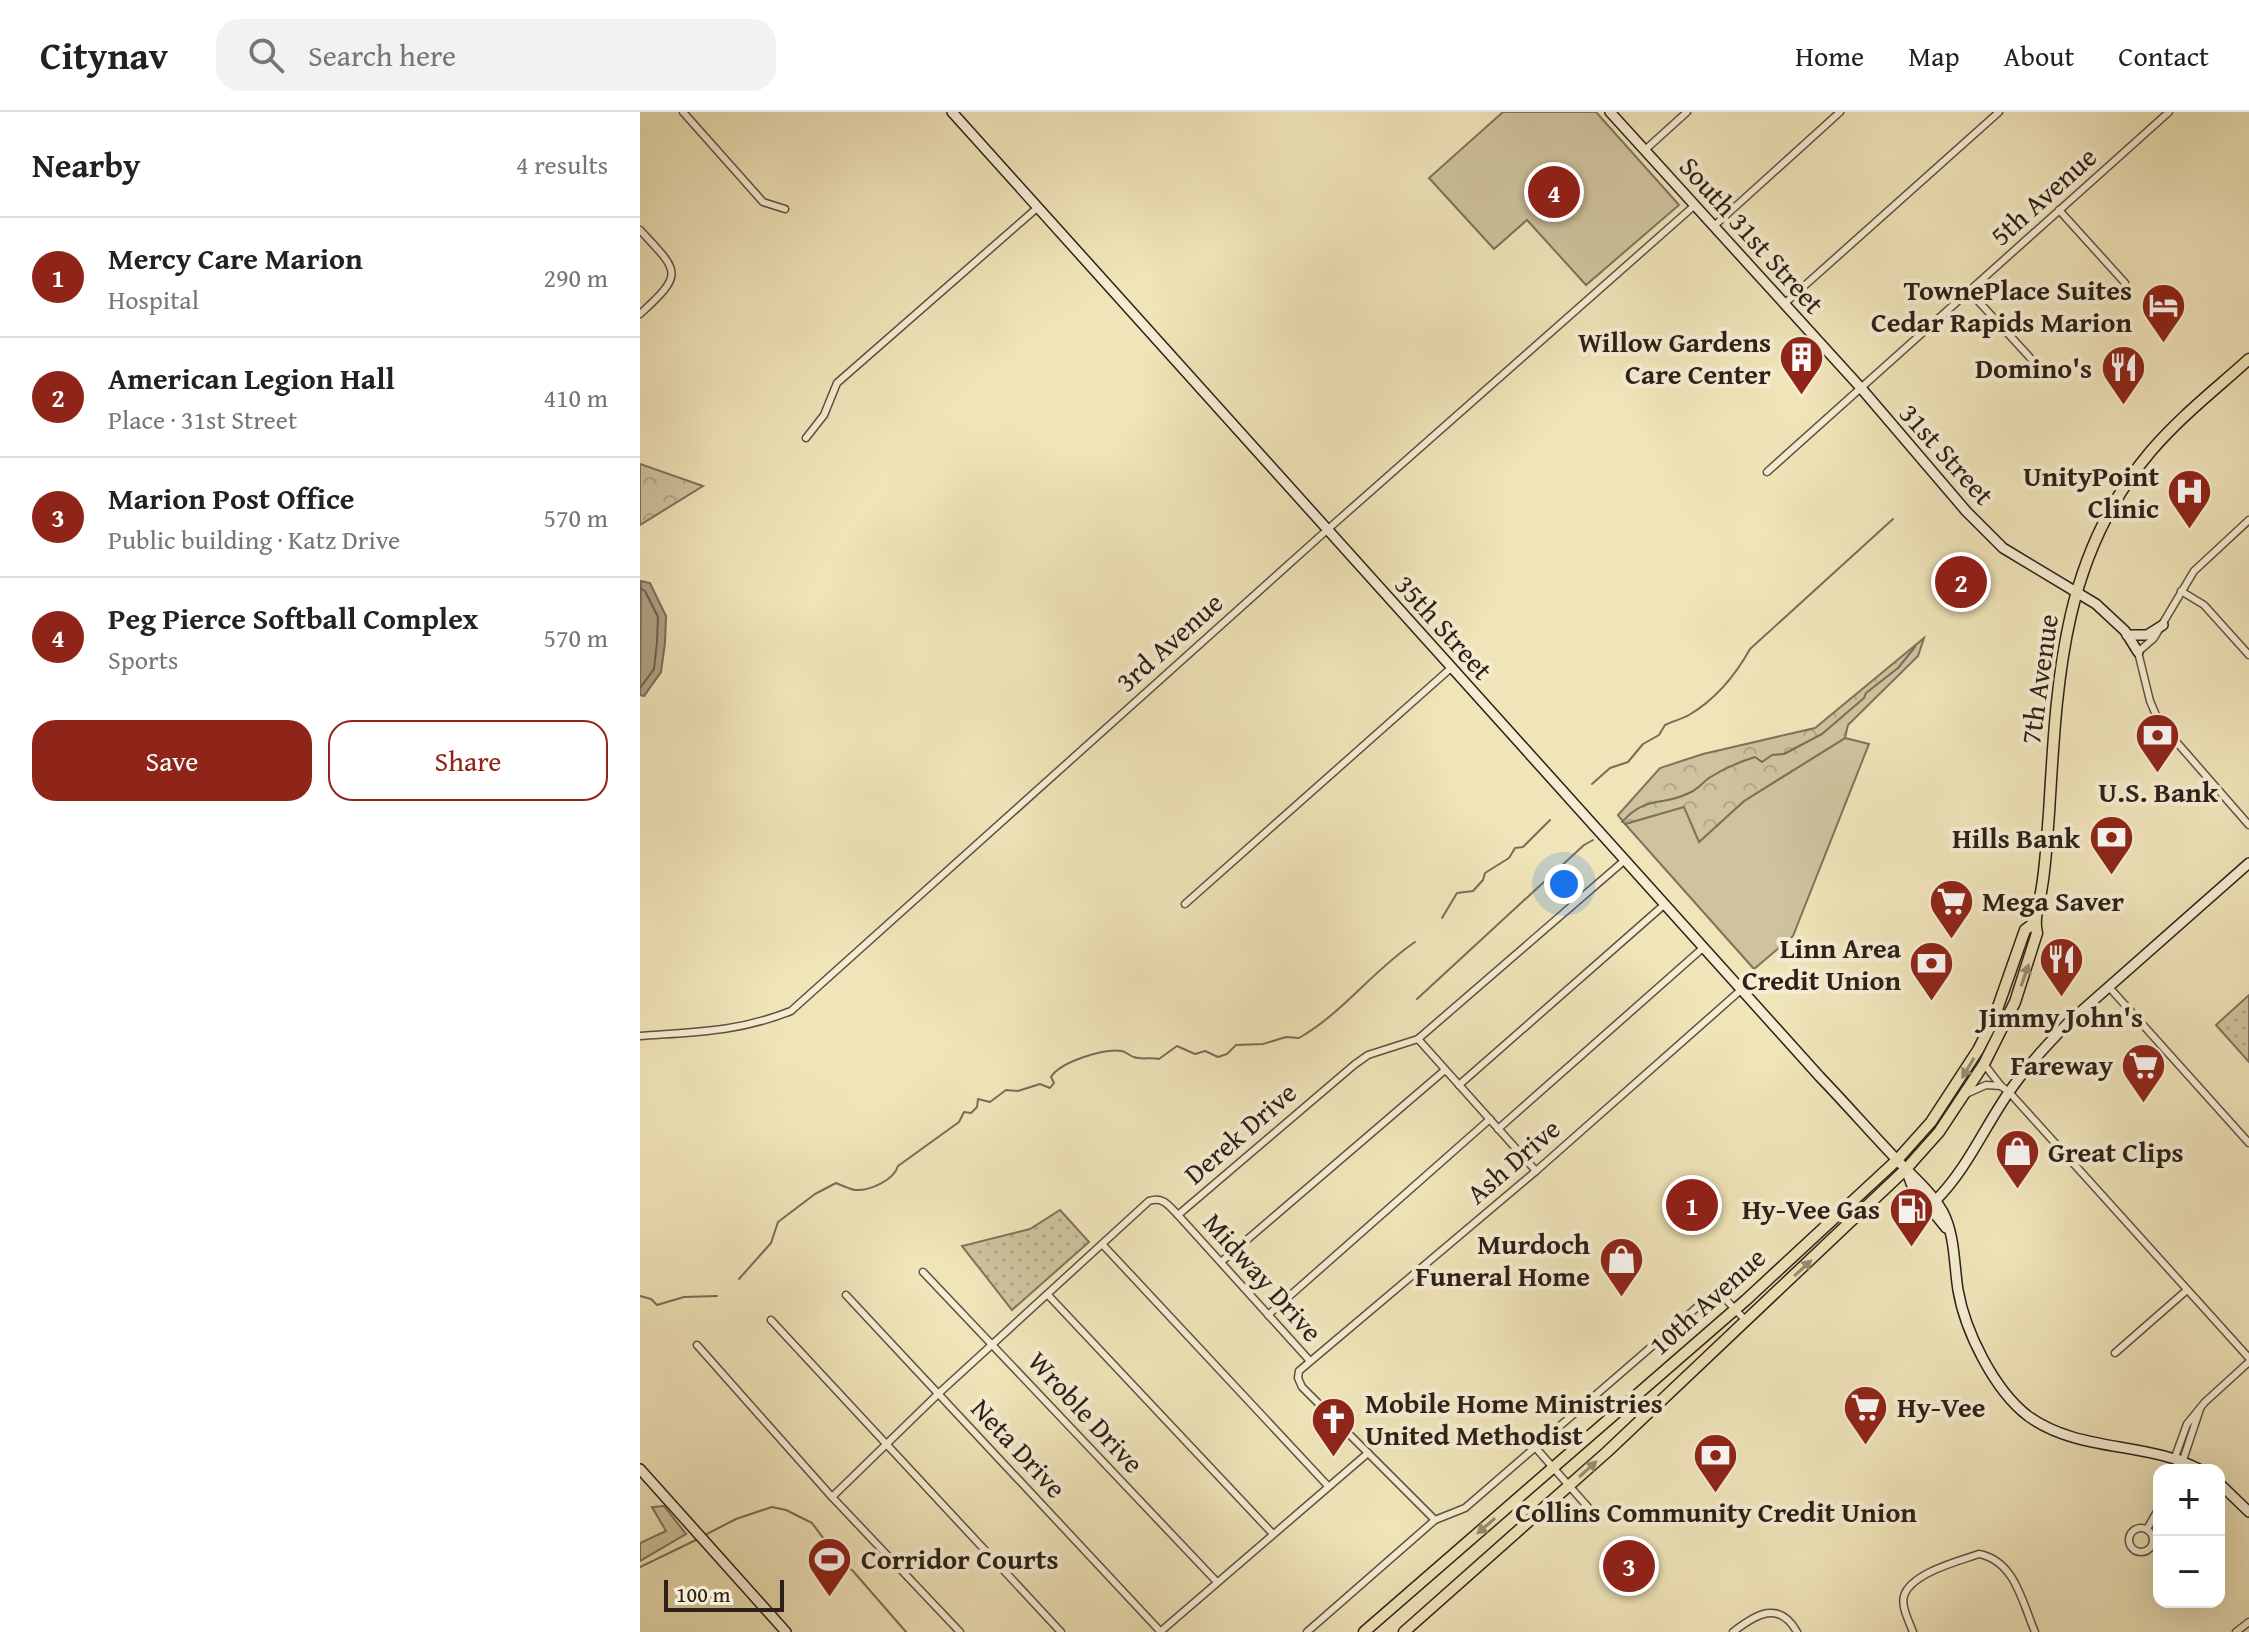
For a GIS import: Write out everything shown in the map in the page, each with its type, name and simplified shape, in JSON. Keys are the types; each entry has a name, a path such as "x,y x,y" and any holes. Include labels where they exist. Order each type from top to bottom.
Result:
{"main road":[{"name":"7th Avenue","path":"1906,1169 1939,1132 1984,1064 2026,973 2037,933 2034,923 2047,843 2057,682 2065,634 2101,530 2130,478 2169,431 2249,359"},
{"name":"7th Avenue","path":"1897,1160 1931,1122 1978,1050 1993,1021 2025,930 2034,923"},
{"name":"10th Avenue","path":"1364,1632 1735,1309 1897,1160"},
{"name":"10th Avenue","path":"1404,1632 1569,1486 1906,1169"}],"street":[{"path":"683,112 763,202 785,209"},
{"name":"35th Street","path":"952,112 1451,668 1936,1200 1950,1233 1959,1294 1968,1325 1983,1357 2012,1400 2026,1414 2059,1432 2179,1458 2190,1464"},
{"name":"South 31st Street","path":"1610,112 1861,388"},
{"path":"1645,150 1687,112"},
{"path":"1714,226 1840,112"},
{"path":"1784,304 1999,112"},
{"name":"5th Avenue","path":"1767,472 2167,113"},
{"name":"3rd Avenue","path":"640,1036 730,1030 791,1011 1695,205"},
{"path":"806,438 824,415 837,383 1037,208"},
{"path":"2059,210 2125,283"},
{"path":"640,230 672,268 672,279 667,289 640,314"},
{"path":"1969,291 2034,362"},
{"name":"31st Street","path":"1861,388 1950,493 2003,548 2096,604 2127,635 2138,652 2150,701 2159,722 2249,825"},
{"path":"2138,652 2163,625 2194,571 2249,520"},
{"path":"2181,591 2204,605 2249,655"},
{"path":"2127,635 2147,635 2163,625"},
{"path":"1185,904 1451,668"},
{"name":"Derek Drive","path":"832,1497 938,1394 1149,1201 1162,1200 1178,1215 1354,1065 1368,1055 1418,1039 1625,860"},
{"path":"1936,1200 1964,1166 2005,1089 2108,986 2249,863"},
{"path":"1459,1085 1665,904"},
{"path":"1498,1129 1704,947"},
{"path":"2108,986 2249,1143"},
{"name":"Ash Drive","path":"1310,1361 1536,1171 1742,989"},
{"path":"1418,1039 1536,1171"},
{"path":"1984,1064 2249,1360 2187,1424 2177,1464"},
{"path":"1221,1262 1445,1070"},
{"path":"1965,1095 1986,1085 2005,1089"},
{"path":"1268,1315 1490,1119"},
{"name":"35th Street","path":"1906,1169 1912,1186 1950,1233"},
{"name":"Midway Drive","path":"1178,1215 1310,1361 1299,1371 1302,1387 1435,1520"},
{"path":"1103,1245 1328,1486"},
{"name":"Wroble Drive","path":"923,1272 1217,1582"},
{"path":"1307,1632 1435,1520 1465,1508 1717,1290 1746,1321"},
{"path":"2115,1353 2187,1290"},
{"name":"Neta Drive","path":"846,1295 1160,1632"},
{"path":"1048,1295 1273,1534"},
{"path":"771,1320 1061,1632"},
{"path":"697,1345 832,1497 960,1632"},
{"path":"1535,1447 1594,1514"},
{"path":"1160,1632 1368,1453"},
{"path":"640,1469 786,1632"},
{"path":"2225,1489 2249,1512"},
{"path":"2147,1529 2153,1518"},
{"path":"2139,1528 2147,1529 2153,1544 2144,1552 2136,1552 2129,1543 2130,1535 2139,1528"},
{"path":"1913,1632 1904,1597 1910,1585 1922,1576 1979,1554 2001,1562 2009,1571 2035,1632"},
{"path":"1733,1632 1764,1612 1778,1613 1789,1619 1797,1632"},
{"path":"2236,1632 2249,1622"}],"green space":[{"path":"1503,112 1596,112 1679,205 1586,285 1527,220 1494,249 1429,178"},
{"path":"640,464 703,486 640,525"},
{"path":"1924,638 1918,656 1848,725 1845,738 1744,801 1699,842 1684,807 1625,824 1618,815 1660,768 1703,754 1815,728"},
{"path":"1845,738 1869,744 1793,936 1754,969 1625,824 1685,806 1700,841 1744,801"},
{"path":"2249,995 2249,1062 2216,1025"},
{"path":"1060,1210 1089,1242 1012,1310 962,1246 1030,1229"},
{"path":"664,1506 686,1534 640,1561 640,1543 666,1531 652,1507"}],"water":[{"path":"641,581 650,583 666,616 661,672 644,696 640,695"}],"waterway":[{"path":"1592,784 1610,768 1628,762 1643,744 1659,735 1665,725 1689,715 1708,702 1731,678 1750,649 1893,519"},
{"path":"1622,822 1639,808 1692,792 1731,766 1755,757 1762,762 1822,734 1898,668 1915,647"},
{"path":"1442,918 1457,893 1473,891 1485,873 1509,858 1515,848 1523,847 1550,820"},
{"path":"1417,999 1593,840"},
{"path":"739,1279 771,1243 778,1222 815,1194 836,1183 855,1190 881,1184 892,1176 898,1166 959,1122 964,1112 971,1113 977,1107 978,1099 990,1102 1006,1090 1018,1091 1040,1084 1050,1088 1054,1083 1051,1077 1063,1066 1105,1052 1122,1051 1137,1058 1159,1059 1177,1046 1195,1054 1205,1051 1218,1057 1227,1054 1236,1045 1263,1044 1286,1037 1299,1038 1330,1016 1415,942"},
{"path":"640,1296 651,1299 657,1305 684,1297 717,1296"},
{"path":"703,1536 736,1519 772,1507 786,1510 812,1523 841,1562 853,1571 906,1632"},
{"path":"640,1567 698,1539"}],"place":[{"name":"Peg Pierce Softball Complex","path":"1554,192"},
{"name":"TownePlace Suites Cedar Rapids Marion","path":"2163,345"},
{"name":"Willow Gardens Care Center","path":"1802,397"},
{"name":"Domino's","path":"2123,407"},
{"name":"UnityPoint Clinic","path":"2190,531"},
{"name":"American Legion Hall","path":"1961,582"},
{"name":"U.S. Bank","path":"2158,774"},
{"name":"Hills Bank","path":"2111,877"},
{"name":"Mega Saver","path":"1951,940"},
{"name":"Jimmy John's","path":"2061,999"},
{"name":"Linn Area Credit Union","path":"1932,1003"},
{"name":"Fareway","path":"2144,1104"},
{"name":"Great Clips","path":"2017,1191"},
{"name":"Mercy Care Marion","path":"1692,1205"},
{"name":"Hy-Vee Gas","path":"1911,1248"},
{"name":"Murdoch Funeral Home","path":"1621,1299"},
{"name":"Hy-Vee","path":"1866,1446"},
{"name":"Mobile Home Ministries United Methodist","path":"1334,1458"},
{"name":"Collins Community Credit Union","path":"1716,1494"},
{"name":"Marion Post Office","path":"1629,1566"},
{"name":"Corridor Courts","path":"830,1598"}]}
